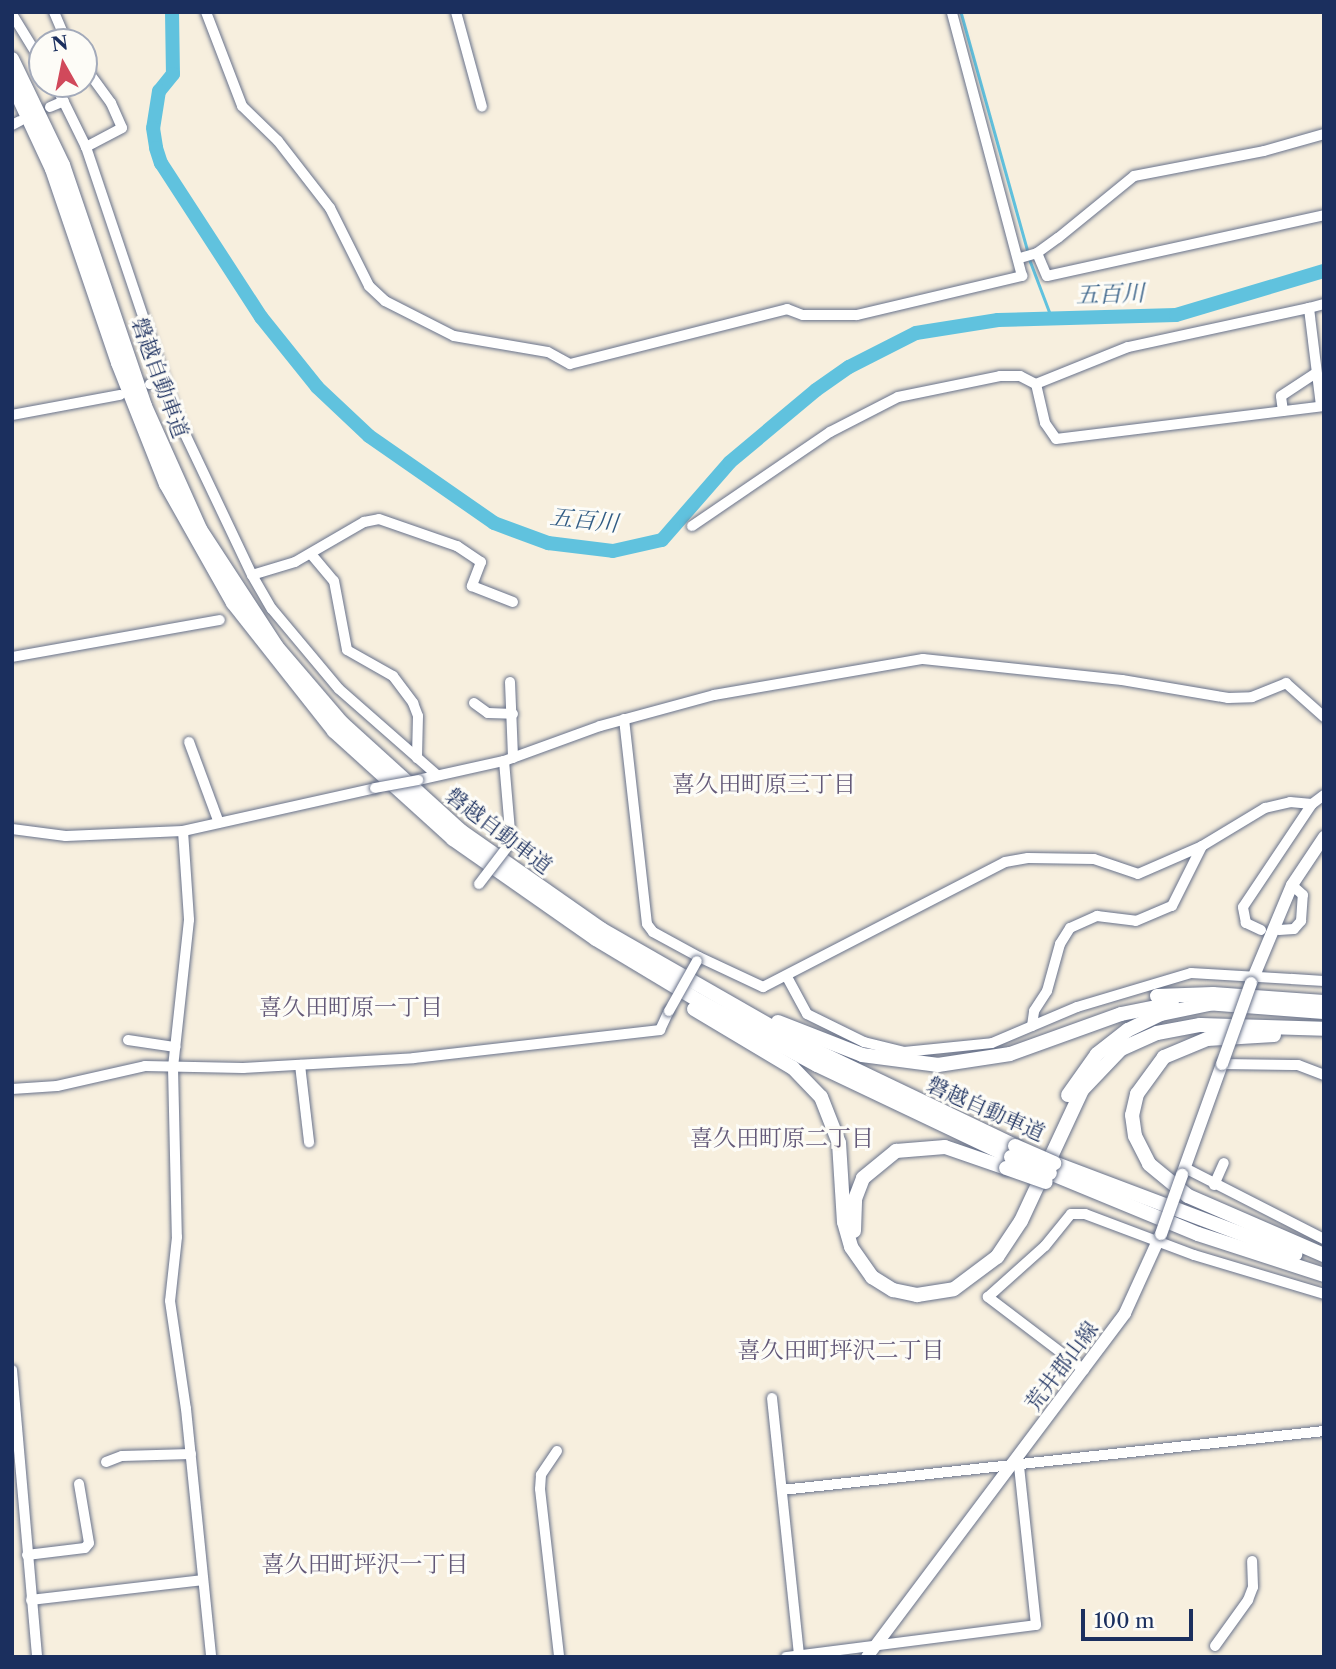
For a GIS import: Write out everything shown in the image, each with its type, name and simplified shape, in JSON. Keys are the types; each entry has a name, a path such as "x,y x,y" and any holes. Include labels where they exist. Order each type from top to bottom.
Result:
{"highway":[{"name":"磐越自動車道","path":"12,59 63,165 145,405 176,479 221,564 277,647 342,723 411,789 522,876 658,963 1011,1157"},
{"name":"磐越自動車道","path":"12,83 52,169 151,450 191,534 233,603 299,693 379,777 507,880 596,939 817,1065 1050,1173 1324,1263"},
{"path":"596,939 656,986 779,1058 813,1087 836,1131 844,1222 851,1247 864,1269 893,1290 916,1295 941,1293 987,1268 1015,1234 1064,1122 1100,1067 1145,1037 1214,1024 1324,1029"},
{"path":"658,963 776,1021 870,1056 938,1065 1010,1054 1133,1010 1213,1003 1324,1012"},
{"path":"1010,1054 1109,1009 1151,997 1199,993 1324,1002"},
{"path":"1213,1003 1150,1018 1097,1054 1060,1110 1006,1229 970,1270 940,1284 906,1284 879,1271 860,1249 852,1221 855,1199 870,1170 886,1156 920,1146 945,1147 1011,1157 1050,1173 1198,1234 1324,1275"},
{"path":"1064,1122 1101,1074 1144,1046 1210,1032 1324,1038"},
{"path":"1279,1035 1208,1039 1164,1057 1137,1094 1132,1115 1135,1136 1149,1164 1188,1196 1324,1255"}],"main road":[{"path":"1252,979 1292,885 1324,837"},
{"name":"荒井郡山線","path":"871,1651 1015,1465 1134,1298 1184,1171 1252,979"}],"street":[{"path":"206,12 242,106 278,141 330,208 369,286 386,301 454,335 548,352 570,364 787,309 803,315 857,315 1017,278 1022,276 1028,256 1134,176 1264,151 1324,134"},
{"path":"456,12 482,107"},
{"path":"952,12 1028,256 1047,276 1324,215"},
{"path":"12,15 28,41"},
{"path":"86,147 122,128 111,103 98,85"},
{"path":"62,98 86,147 163,380 215,502 253,575 306,653 339,689 436,775"},
{"path":"50,107 64,101"},
{"path":"692,526 830,432 898,397 1000,376 1020,376 1036,384 1128,347 1324,304"},
{"path":"1036,384 1045,423 1056,439 1322,406 1309,308"},
{"path":"1283,411 1281,396 1316,373"},
{"path":"150,384 163,380"},
{"path":"12,415 120,395"},
{"path":"253,575 311,554 364,522 385,520 443,541 481,562 472,586 513,602"},
{"path":"311,554 334,581 347,650 393,676 413,703 418,716 416,758"},
{"path":"12,657 220,620"},
{"path":"12,829 66,836 183,831 509,760 624,719 714,695 935,659 1228,698 1252,697 1286,683 1324,717"},
{"path":"478,886 511,842 509,760 513,714 510,682"},
{"path":"474,703 488,713 513,714"},
{"path":"624,719 647,924 653,932 698,959 756,987 787,977 1005,862 1028,858 1094,859 1138,874 1202,846 1278,803 1312,804"},
{"path":"189,743 219,823"},
{"path":"1261,930 1246,923 1242,907 1312,804 1324,795"},
{"path":"183,831 189,920 173,1067 177,1237 170,1301 191,1454 211,1657"},
{"path":"1032,1026 1034,1011 1047,990 1060,944 1070,928 1097,916 1136,921 1172,906 1202,846"},
{"path":"1279,930 1295,928 1301,921 1304,895 1292,885"},
{"path":"12,1089 57,1086 145,1066 300,1065 414,1058 660,1030 698,959"},
{"path":"787,977 807,1014 884,1049 922,1052 971,1048 1173,976 1217,971 1252,979 1324,981"},
{"path":"128,1040 175,1047"},
{"path":"1222,1064 1297,1065 1324,1075"},
{"path":"300,1065 309,1142"},
{"path":"1214,1185 1224,1163"},
{"path":"1184,1171 1324,1239"},
{"path":"1084,1370 988,1297 1045,1246 1071,1213 1085,1214 1324,1294"},
{"path":"12,1370 37,1657"},
{"path":"772,1398 799,1656"},
{"path":"782,1490 1324,1431"},
{"path":"557,1451 541,1475 540,1489 559,1657"},
{"path":"106,1462 122,1456 191,1454"},
{"path":"786,1657 871,1651 1036,1625 1015,1465"},
{"path":"27,1555 85,1548 89,1543 79,1484"},
{"path":"1215,1646 1248,1600 1253,1587 1252,1561"},
{"path":"31,1600 203,1580"}],"waterway":[{"name":"五百川","path":"172,12 173,74 159,91 153,128 156,148 161,163 261,317 317,387 369,436 494,523 548,543 613,551 662,540 730,462 816,390 849,367 916,333 998,320 1176,315 1324,271"},
{"path":"961,12 1028,252"},
{"path":"1029,258 1051,316"}],"district":[{"name":"喜久田町原三丁目","path":"764,784"},
{"name":"喜久田町原一丁目","path":"351,1007"},
{"name":"喜久田町原二丁目","path":"782,1138"},
{"name":"喜久田町坪沢二丁目","path":"841,1350"},
{"name":"喜久田町坪沢一丁目","path":"365,1564"}]}
